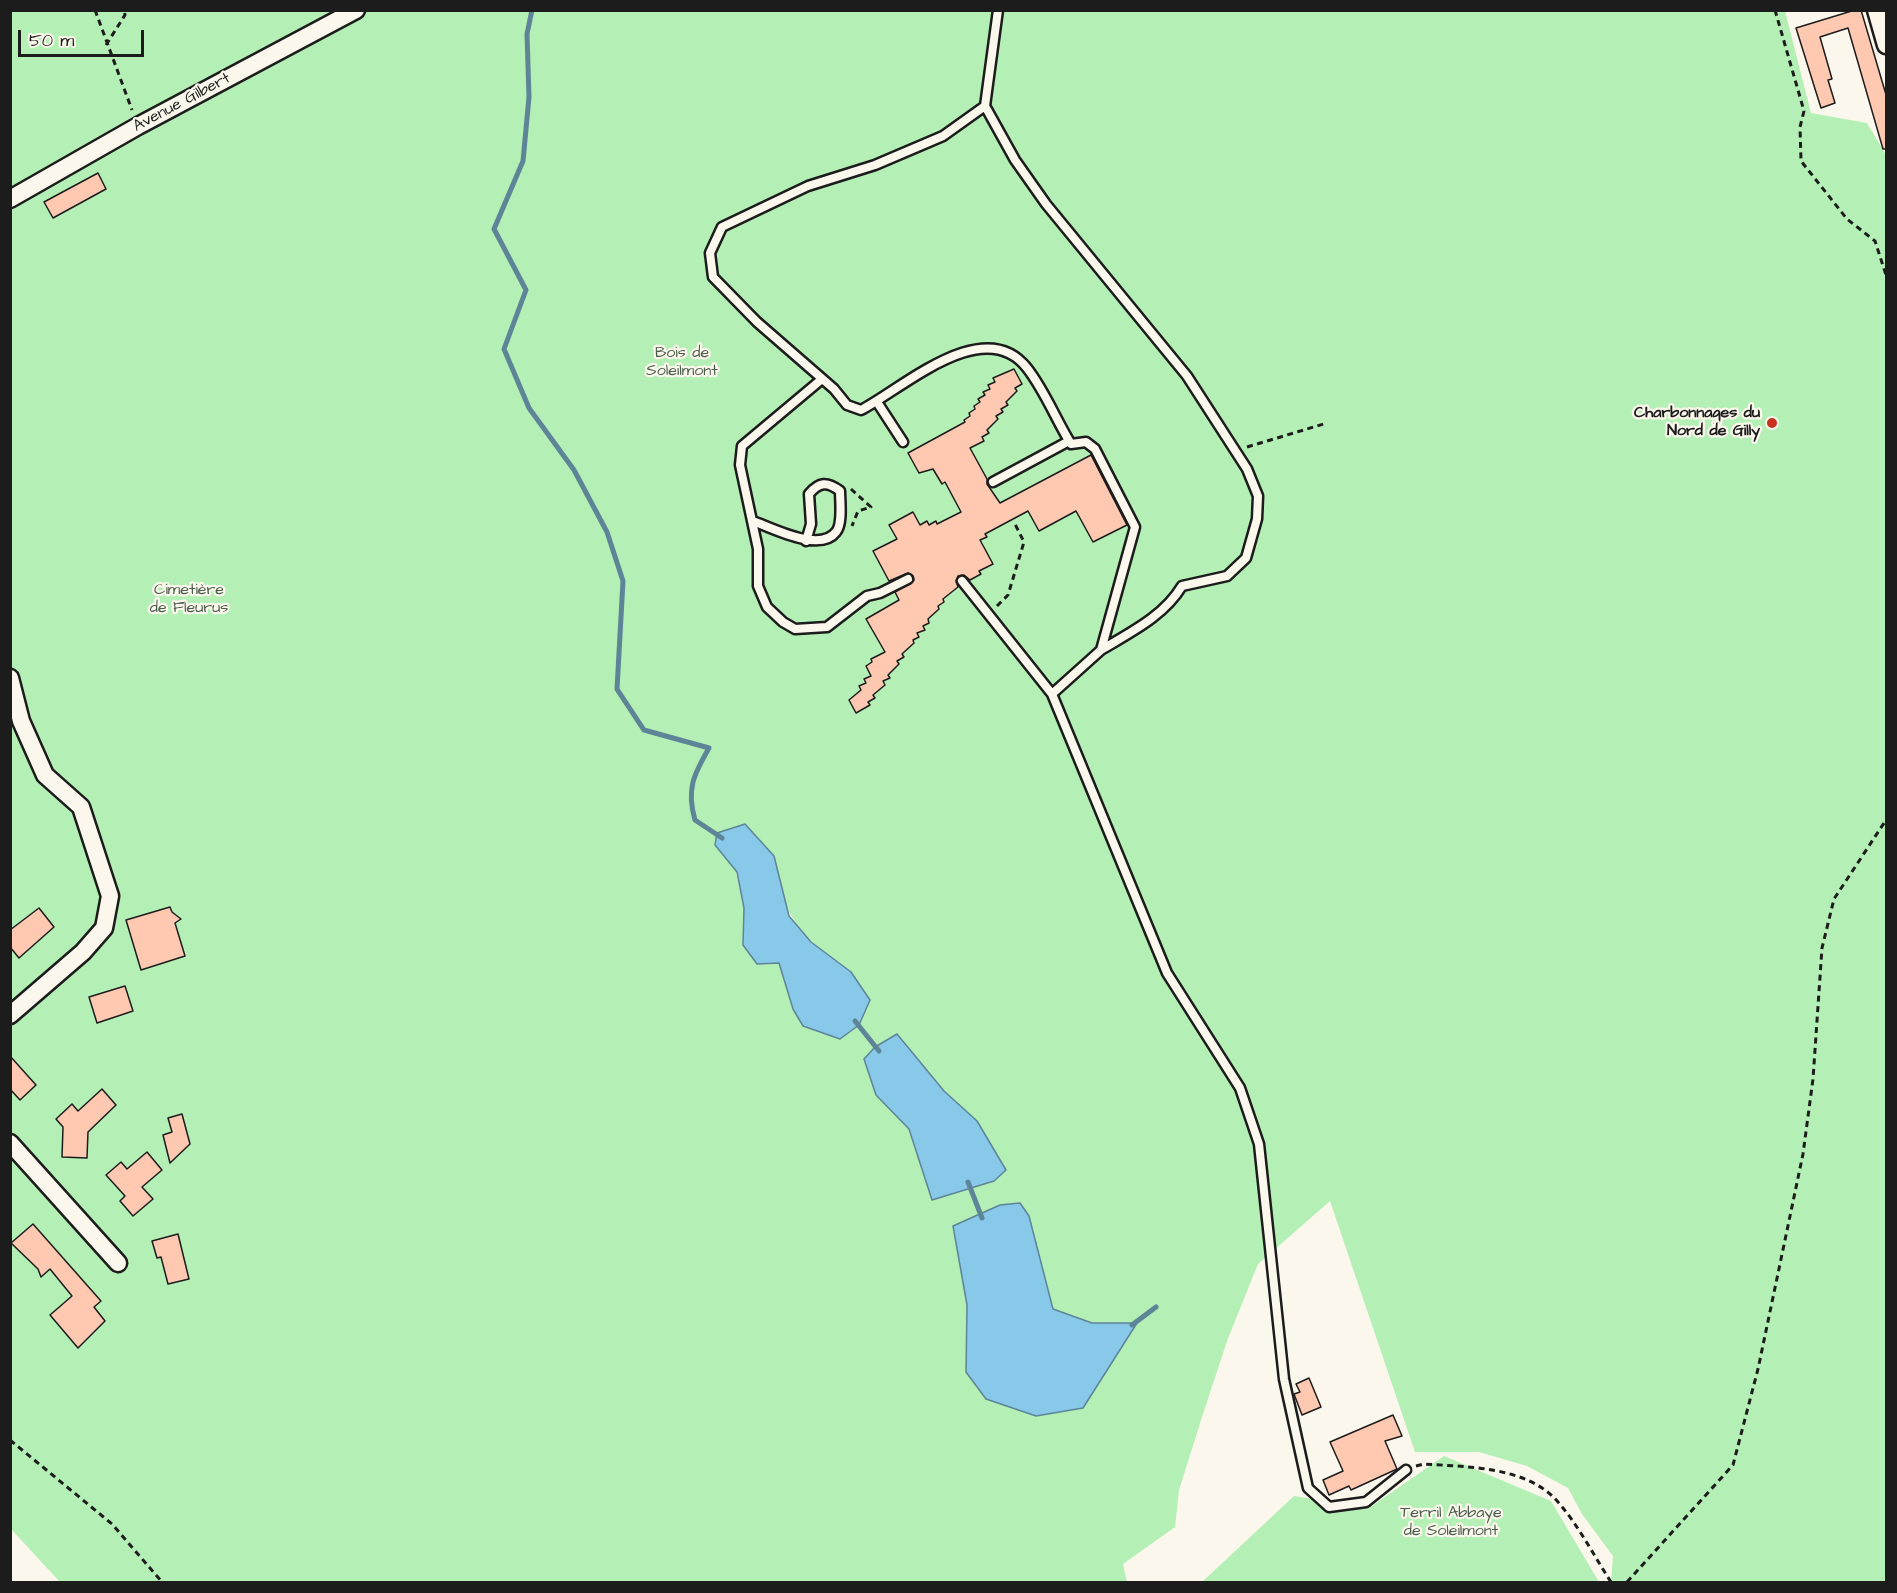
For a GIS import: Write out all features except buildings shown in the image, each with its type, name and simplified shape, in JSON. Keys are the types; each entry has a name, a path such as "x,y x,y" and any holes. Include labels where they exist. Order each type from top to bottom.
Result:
{"street":[{"name":"Avenue Gilbert","path":"10,199 138,126 356,10"},
{"path":"1876,10 1887,45"},
{"path":"10,678 21,721 45,775 81,807 110,896 104,928 83,952 10,1015"},
{"path":"10,1143 118,1263"}],"lane":[{"path":"998,10 985,106 1015,160 1046,204 1187,376 1247,469 1258,496 1257,519 1246,558 1227,576 1182,586 1173,601 1101,650 1052,694"},
{"path":"985,106 943,136 875,165 808,186 722,227 710,253 713,277 757,322 822,379 847,405 861,410 933,365 956,355 989,349 1015,357 1027,368 1071,444 1086,442 1095,449 1135,527 1101,650"},
{"path":"822,379 742,446 740,465 758,549 758,586 767,608 795,629 827,627 867,596 879,593 908,579"},
{"path":"877,402 903,442"},
{"path":"993,482 1069,441"},
{"path":"753,521 806,541 820,541 836,533 839,527 840,491 824,483 816,486 809,494 811,524 806,541"},
{"path":"962,581 1052,694 1167,973 1240,1088 1259,1144 1284,1379 1308,1488 1329,1507 1366,1502 1406,1470"}],"path":[{"path":"95,10 106,45 138,126"},
{"path":"106,45 125,15 124,10"},
{"path":"1775,10 1804,111 1800,128 1801,161 1847,219 1875,241 1887,275"},
{"path":"1234,450 1327,423"},
{"path":"836,533 850,528 858,512 871,507 852,488 840,491"},
{"path":"988,614 1008,596 1024,542 1014,522"},
{"path":"1627,1582 1733,1465 1758,1369 1803,1154 1813,1079 1822,948 1834,899 1887,820"},
{"path":"10,1440 112,1524 162,1582"},
{"path":"1406,1470 1424,1464 1486,1468 1529,1482 1557,1500 1611,1582"}],"green space":[{"name":"Bois de Soleilmont","path":"11,11 1785,11 1811,113 1867,123 1886,155 1886,1582 1611,1582 1613,1556 1582,1514 1568,1488 1527,1466 1479,1452 1415,1452 1330,1201 1258,1264 1227,1341 1202,1417 1179,1490 1175,1527 1123,1564 1127,1582 60,1582 11,1529","holes":["736,872 780,891 792,918 808,938 851,972 793,1009 779,962 743,945 744,908","897,1034 944,1091 977,1121 932,1200 909,1129","1029,1216 1053,1309 1092,1323 1137,1324 1083,1408 966,1372 967,1305"]},
{"name":"Terril Abbaye de Soleilmont","path":"1444,1456 1551,1501 1599,1582 1202,1582 1294,1496 1369,1508"}],"water":[{"path":"745,824 774,856 789,916 811,942 851,972 870,1000 859,1025 840,1039 803,1026 793,1009 779,963 757,964 743,945 744,908 737,872 715,845 717,833"},
{"path":"897,1034 944,1091 977,1121 1006,1170 994,1181 932,1200 909,1129 876,1095 864,1059 875,1047"},
{"path":"1020,1203 1029,1216 1053,1309 1092,1323 1137,1323 1083,1408 1036,1416 986,1399 966,1372 967,1305 953,1226 1000,1205"}],"waterway":[{"path":"532,10 527,34 529,97 523,161 494,229 526,290 504,349 529,408 574,470 607,532 623,581 617,689 644,730 709,748 693,782 692,809 695,820 722,838"},
{"path":"855,1021 879,1051"},
{"path":"968,1182 982,1218"},
{"path":"1132,1325 1156,1307"}],"place":[{"name":"Charbonnages du Nord de Gilly","path":"1772,423"}],"park label":[{"name":"Cimetière de Fleurus","path":"189,600"}]}
